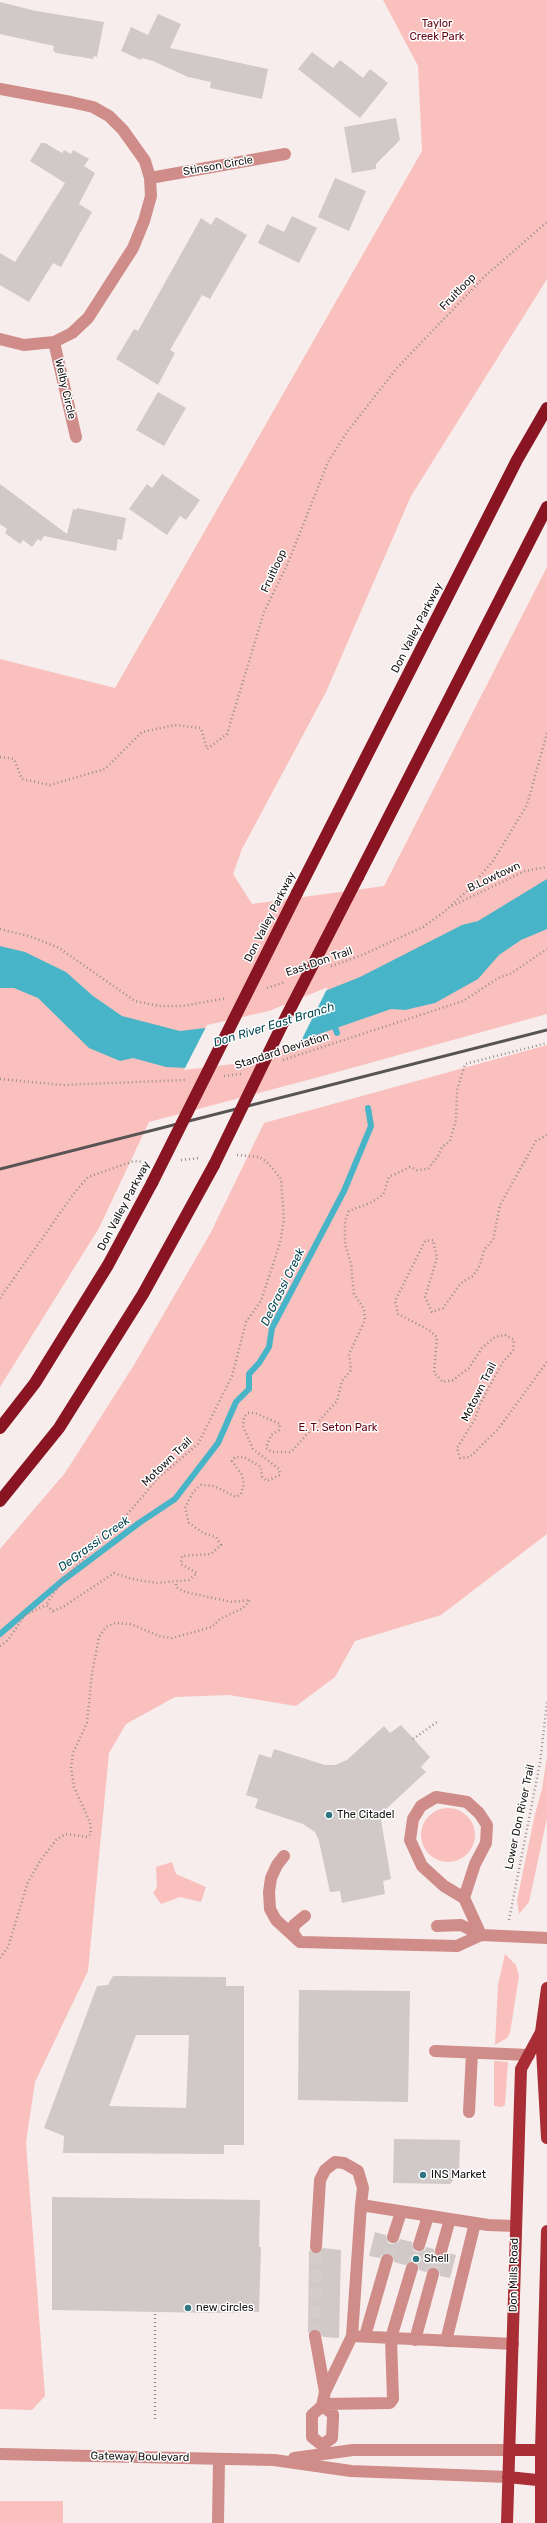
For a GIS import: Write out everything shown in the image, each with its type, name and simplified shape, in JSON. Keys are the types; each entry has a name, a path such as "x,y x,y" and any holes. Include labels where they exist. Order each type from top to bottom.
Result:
{"highway":[{"name":"Don Valley Parkway","path":"0,1428 43,1370 108,1265 152,1183 297,893 514,468 547,408"},
{"path":"0,1501 68,1414 143,1294 547,507"}],"main road":[{"name":"Don Mills Road","path":"547,1988 541,2032 547,2138"},
{"name":"Don Mills Road","path":"507,2523 521,2069 541,2032"},
{"path":"541,2523 544,2480 547,2231"},
{"path":"510,2450 544,2450"},
{"path":"508,2477 544,2480"}],"street":[{"path":"0,88 71,102 93,108 108,116 134,143 145,161 150,178 151,196 144,222 133,248 88,318 72,333 54,342 24,345 0,339"},
{"name":"Stinson Circle","path":"150,178 286,154"},
{"name":"Welby Circle","path":"54,342 76,437"},
{"path":"464,1898 474,1864 486,1843 487,1825 479,1813 467,1802 436,1797 422,1806 413,1819 410,1840 422,1866 444,1886 464,1898 481,1934"},
{"path":"284,1856 277,1865 271,1878 269,1892 270,1909 276,1920 300,1942 457,1946 481,1934"},
{"path":"300,1942 293,1933 294,1925 305,1916"},
{"path":"437,1926 461,1924 481,1934 547,1938"},
{"path":"435,2050 529,2055"},
{"path":"469,2112 472,2053"},
{"path":"315,2336 324,2401 333,2418 332,2438 322,2450 312,2437 312,2415 324,2401 352,2336 363,2188 358,2171 344,2163 335,2162 325,2170 320,2180 316,2247"},
{"path":"361,2205 475,2223 515,2226"},
{"path":"393,2237 401,2212"},
{"path":"419,2245 428,2216"},
{"path":"441,2251 450,2219"},
{"path":"446,2341 475,2223"},
{"path":"366,2336 387,2260"},
{"path":"324,2401 390,2403 393,2399 391,2338 412,2268"},
{"path":"415,2340 434,2274"},
{"path":"352,2336 513,2344"},
{"name":"Gateway Boulevard","path":"280,2460 322,2450 478,2448 510,2450"},
{"name":"Gateway Boulevard","path":"0,2454 280,2460 352,2471 508,2477"},
{"path":"218,2523 219,2459"}],"path":[{"name":"Fruitloop","path":"0,757 14,760 22,779 50,785 105,769 142,732 176,725 201,728 207,749 227,734 264,612 288,563 331,456 347,432 397,368 484,277 547,222"},
{"name":"East Don Trail","path":"324,969 360,956 423,927 450,907 493,861 515,828 527,805 547,733"},
{"name":"B.Lowtown","path":"450,907 525,871 547,867"},
{"path":"0,929 32,937 59,948 135,1001 159,1006 183,1006 230,997"},
{"name":"Standard Deviation","path":"277,1062 463,1001 500,977 510,974 547,949"},
{"name":"East Don Trail","path":"266,989 288,981"},
{"path":"0,1646 8,1640 25,1615 46,1605 53,1611 63,1607 114,1573 132,1579 176,1582 188,1580 197,1573 181,1564 182,1556 211,1554 221,1545 216,1537 203,1533 188,1523 185,1508 193,1492 201,1485 214,1486 236,1497 241,1494 244,1484 242,1475 232,1461 235,1457 244,1458 261,1468 262,1477 267,1481 280,1475 279,1469 253,1449 243,1426 244,1417 248,1413 255,1414 280,1424 280,1430 271,1435 266,1448 272,1452 291,1452 337,1401 342,1381 351,1370 349,1354 365,1320 364,1310 354,1294 352,1264 345,1244 345,1221 348,1211 382,1196 389,1177 410,1167 416,1170 428,1169 438,1156 442,1147 450,1141 456,1120 457,1090 465,1064 547,1043"},
{"name":"Standard Deviation","path":"217,1077 247,1072"},
{"path":"0,1079 62,1085 186,1080"},
{"name":"Motown Trail","path":"547,1134 536,1141 500,1205 493,1240 484,1250 480,1265 473,1276 461,1283 443,1308 432,1312 425,1297 437,1258 433,1240 425,1241 395,1301 398,1314 429,1330 437,1337 434,1373 443,1382 453,1380 469,1368 482,1348 495,1337 505,1336 514,1340 513,1351 503,1362 480,1404 475,1419 457,1448 460,1458 470,1457 499,1428 547,1362"},
{"name":"Motown Trail","path":"46,1605 62,1580 132,1509 157,1479 198,1444 232,1376 246,1322 261,1301 280,1243 284,1219 280,1179 267,1162 259,1157 231,1156"},
{"path":"179,1160 211,1161"},
{"path":"0,1298 75,1192 88,1177 134,1161 150,1162"},
{"path":"0,1958 8,1947 28,1882 40,1861 57,1839 66,1834 88,1837 91,1834 90,1822 74,1787 71,1768 73,1753 87,1723 99,1637 106,1627 115,1623 131,1624 159,1636 172,1638 212,1627 220,1619 243,1608 250,1600 232,1602 185,1592 176,1587 176,1582"},
{"name":"Lower Don River Trail","path":"506,1935 540,1763 547,1702"},
{"path":"413,1739 437,1722"},
{"path":"155,2311 155,2419"}],"green space":[{"name":"Taylor Creek Park","path":"383,0 547,0 547,279 411,496 326,692 242,849 233,874 252,904 384,886 547,567 547,1014 149,1122 99,1228 0,1387 0,659 115,688 422,151 418,66"},
{"name":"E. T. Seton Park","path":"547,1045 547,1534 441,1615 355,1641 335,1677 296,1706 229,1695 175,1697 126,1724 109,1753 88,1971 35,2082 26,2142 45,2396 32,2410 0,2409 0,1549 65,1473 134,1365 210,1234 264,1123"},
{"path":"547,1756 547,1818 529,1902 519,1914 517,1900 535,1814 542,1789"},
{"path":"443,1808 453,1808 463,1812 471,1820 475,1830 475,1840 471,1850 463,1858 453,1862 443,1862 433,1858 425,1850 421,1840 421,1830 425,1820 433,1812"},
{"path":"172,1862 176,1874 206,1887 201,1902 180,1897 161,1904 153,1893 157,1887 156,1867"},
{"path":"505,1954 516,1965 519,1976 510,2033 507,2038 495,2045 498,1985"},
{"path":"494,2061 508,2062 505,2105 502,2107 494,2106"},
{"path":"0,2501 63,2501 63,2523 0,2523"}],"water":[{"name":"Don River East Branch","path":"547,879 547,929 521,940 499,955 478,979 435,1003 405,1010 391,1009 242,1061 187,1068 166,1067 133,1058 120,1061 89,1048 38,998 14,988 0,988 0,946 25,952 66,972 93,996 122,1016 180,1031 205,1028 270,1013 360,977 462,925 478,921"}],"pier":[{"path":"328,987 300,1043 242,1063 184,1070 207,1025 269,1011"}],"building":[{"path":"0,2 36,11 104,22 97,57 94,56 93,59 56,53 53,50 54,46 0,34"},
{"path":"158,14 181,24 170,48 268,69 262,99 210,88 211,82 188,77 153,61 142,58 141,60 121,51 131,27 148,35"},
{"path":"312,52 333,68 340,60 363,78 370,69 388,83 360,118 298,69"},
{"path":"396,118 400,140 376,164 376,169 352,173 344,127"},
{"path":"41,143 45,143 62,153 64,150 71,154 73,150 89,159 84,166 95,173 79,204 92,212 61,267 53,263 29,302 0,285 0,253 15,262 65,183 30,161"},
{"path":"335,178 366,191 349,231 318,217"},
{"path":"292,216 317,228 299,263 258,243 267,224 284,232"},
{"path":"216,217 247,235 210,299 202,295 170,350 175,353 158,385 116,359 134,329 138,331 201,218 211,225"},
{"path":"158,392 186,408 164,446 136,430"},
{"path":"162,474 200,500 186,520 180,516 167,535 129,509 147,484 152,488"},
{"path":"0,484 67,534 73,509 76,510 77,508 126,518 122,540 118,539 116,551 44,536 41,541 38,539 32,547 23,540 20,544 5,533 7,529 0,524"},
{"name":"The Citadel","path":"401,1725 430,1757 421,1767 426,1772 385,1810 381,1820 391,1879 383,1881 385,1894 342,1903 340,1891 330,1892 319,1841 315,1832 303,1824 255,1808 258,1799 246,1795 259,1754 271,1758 274,1749 325,1765 335,1765 347,1760 384,1726 390,1733"},
{"path":"113,1976 226,1977 226,1986 244,1986 244,2145 224,2145 224,2154 63,2153 64,2136 44,2128 97,1986 108,1985","holes":["136,2035 189,2035 186,2108 109,2106"]},
{"path":"299,1990 410,1991 408,2102 298,2100"},
{"path":"394,2139 460,2140 459,2173 450,2184 393,2183"},
{"path":"52,2197 260,2200 259,2247 261,2247 259,2312 211,2313 52,2310"},
{"path":"375,2232 386,2235 387,2242 391,2244 398,2243 400,2239 412,2242 413,2250 417,2252 424,2251 426,2247 434,2249 434,2253 439,2258 443,2258 448,2253 456,2255 450,2278 440,2276 440,2272 435,2267 431,2267 426,2272 419,2270 418,2263 414,2261 405,2265 394,2262 393,2255 389,2253 382,2254 380,2258 369,2256"},
{"path":"323,2248 341,2250 339,2338 323,2337 317,2329 308,2333 309,2250 316,2254"}],"waterway":[{"name":"DeGrassi Creek","path":"333,1021 337,1033"},
{"name":"DeGrassi Creek","path":"0,1634 62,1581 139,1523 175,1499 218,1443 236,1402 249,1389 249,1374 259,1363 269,1347 272,1328 344,1191 371,1126 368,1108"}],"tunnel":[{"path":"387,2260 393,2237"},
{"path":"412,2268 419,2245"},
{"path":"315,2336 316,2247"},
{"path":"433,2274 441,2251"}],"railway":[{"path":"0,1169 547,1030"}],"place":[{"name":"The Citadel","path":"329,1815"},
{"name":"INS Market","path":"423,2175"},
{"name":"Shell","path":"416,2259"},
{"name":"new circles","path":"188,2308"}]}
